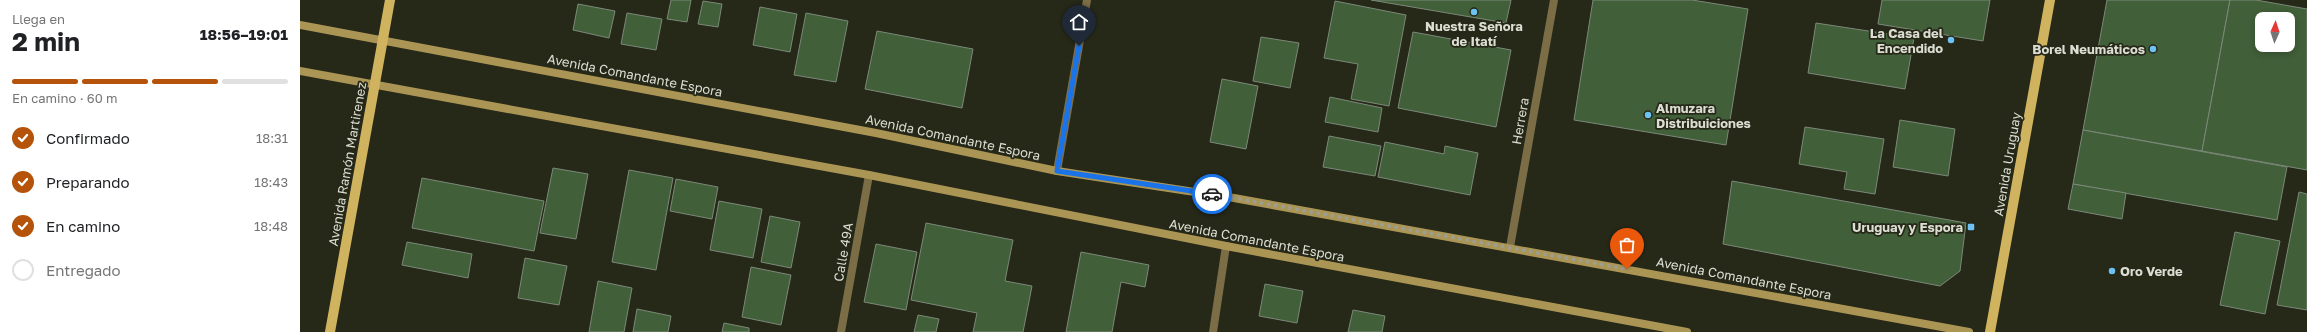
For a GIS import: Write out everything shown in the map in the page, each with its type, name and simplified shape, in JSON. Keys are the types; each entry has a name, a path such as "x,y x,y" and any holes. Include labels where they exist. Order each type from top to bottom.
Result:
{"main road":[{"name":"Avenida Ramón Martirenez","path":"330,332 390,0"},
{"name":"Avenida Uruguay","path":"1990,332 2050,0"},
{"name":"Avenida Comandante Espora","path":"300,25 876,133 1057,171 1234,198 1510,247 1969,332"},
{"name":"Avenida Comandante Espora","path":"300,71 869,176 1226,246 1687,332"}],"street":[{"path":"1057,171 1088,0"},
{"name":"Herrera","path":"1510,247 1554,0"},
{"name":"Calle 49A","path":"841,332 869,176"},
{"path":"1213,332 1226,246"}],"building":[{"path":"671,0 691,0 687,22 667,19"},
{"name":"Nuestra Señora de Itatí","path":"1371,0 1511,0 1506,23"},
{"path":"1593,0 1692,0 1748,9 1726,145 1574,120"},
{"path":"1882,0 1990,0 1983,41 1878,24"},
{"path":"2107,0 2230,0 2202,151 2083,130"},
{"path":"2230,0 2256,0 2307,9 2307,170 2202,151"},
{"path":"703,1 722,4 718,27 698,24"},
{"path":"1335,1 1406,15 1389,106 1351,99 1358,64 1324,58"},
{"path":"578,4 615,11 609,38 573,30"},
{"path":"760,7 797,14 790,52 753,45"},
{"path":"627,13 662,19 656,50 621,44"},
{"path":"806,13 848,21 836,82 794,75"},
{"path":"1816,23 1914,38 1905,89 1808,73"},
{"path":"877,31 973,49 962,108 865,89"},
{"path":"1413,32 1511,50 1496,127 1398,108"},
{"path":"1261,37 1299,43 1290,88 1253,81"},
{"path":"1222,79 1258,86 1246,149 1210,142"},
{"path":"1330,97 1382,108 1378,132 1325,122"},
{"path":"1900,120 1955,129 1948,176 1893,167"},
{"path":"1805,127 1884,139 1875,194 1844,189 1847,172 1799,164"},
{"path":"2083,130 2287,167 2277,220 2073,184"},
{"path":"1329,136 1381,146 1375,176 1323,167"},
{"path":"1385,142 1444,154 1445,146 1478,153 1470,195 1378,177"},
{"path":"553,168 588,174 576,239 540,233"},
{"path":"629,170 673,178 656,270 612,262"},
{"path":"422,178 544,201 534,251 412,228"},
{"path":"676,179 718,187 712,219 670,211"},
{"path":"1732,181 1966,223 1960,271 1940,286 1723,244"},
{"path":"2073,184 2126,193 2122,219 2068,209"},
{"path":"2299,192 2307,194 2307,310 2277,305"},
{"path":"719,201 762,209 753,258 710,250"},
{"path":"770,216 800,222 791,268 761,262"},
{"path":"926,223 1013,240 1005,281 1032,286 1023,332 973,332 977,313 911,300"},
{"path":"2235,232 2280,241 2265,314 2220,305"},
{"path":"407,242 472,254 468,278 402,265"},
{"path":"876,244 917,252 906,310 864,302"},
{"path":"1081,252 1149,265 1145,287 1121,282 1112,332 1066,332"},
{"path":"525,258 567,266 559,305 518,298"},
{"path":"751,267 791,275 781,325 742,317"},
{"path":"598,281 632,288 624,332 589,332"},
{"path":"1265,284 1303,291 1297,323 1259,316"},
{"path":"637,309 671,316 668,332 633,332"},
{"path":"1353,310 1385,316 1382,332 1348,332"},
{"path":"918,315 939,319 936,332 914,332"},
{"path":"724,323 749,328 749,332 722,332"}],"way so far":[{"path":"1212,194 1627,269"}],"place":[{"name":"Nuestra Señora de Itatí","path":"1474,12"},
{"name":"La Casa del Encendido","path":"1951,40"},
{"name":"Borel Neumáticos","path":"2153,49"},
{"name":"Almuzara Distribuiciones","path":"1648,115"},
{"name":"Uruguay y Espora","path":"1971,227"},
{"name":"Oro Verde","path":"2112,271"}],"route":[{"path":"1079,46 1057,171 1212,194"}]}
